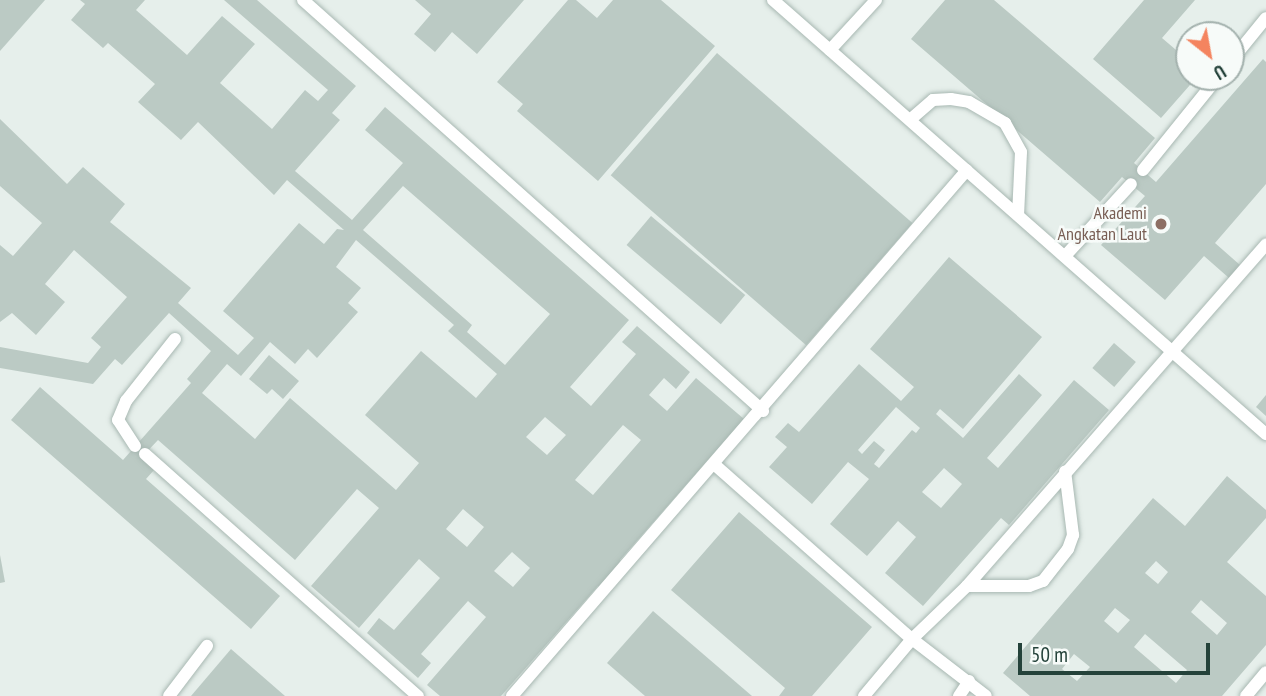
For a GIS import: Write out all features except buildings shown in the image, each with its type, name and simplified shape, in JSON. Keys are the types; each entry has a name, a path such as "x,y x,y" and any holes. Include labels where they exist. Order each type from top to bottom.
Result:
{"lane":[{"path":"303,0 763,411"},
{"path":"773,0 1066,255 1171,354 1266,434"},
{"path":"830,50 876,0"},
{"path":"1245,44 1266,18"},
{"path":"1143,170 1207,91"},
{"path":"911,119 933,100 951,99 969,102 1004,124 1021,152 1018,215"},
{"path":"512,696 763,411 967,170"},
{"path":"1066,255 1131,184"},
{"path":"864,696 912,639 967,586 1065,471 1266,245"},
{"path":"175,340 126,401 118,420 140,450 418,696"},
{"path":"715,465 912,639 986,696"},
{"path":"967,586 1029,586 1043,581 1068,549 1073,535 1065,471"},
{"path":"169,696 207,646"},
{"path":"1246,696 1266,672"},
{"path":"959,696 969,681"}],"place":[{"name":"Akademi Angkatan Laut","path":"1161,224"}]}
